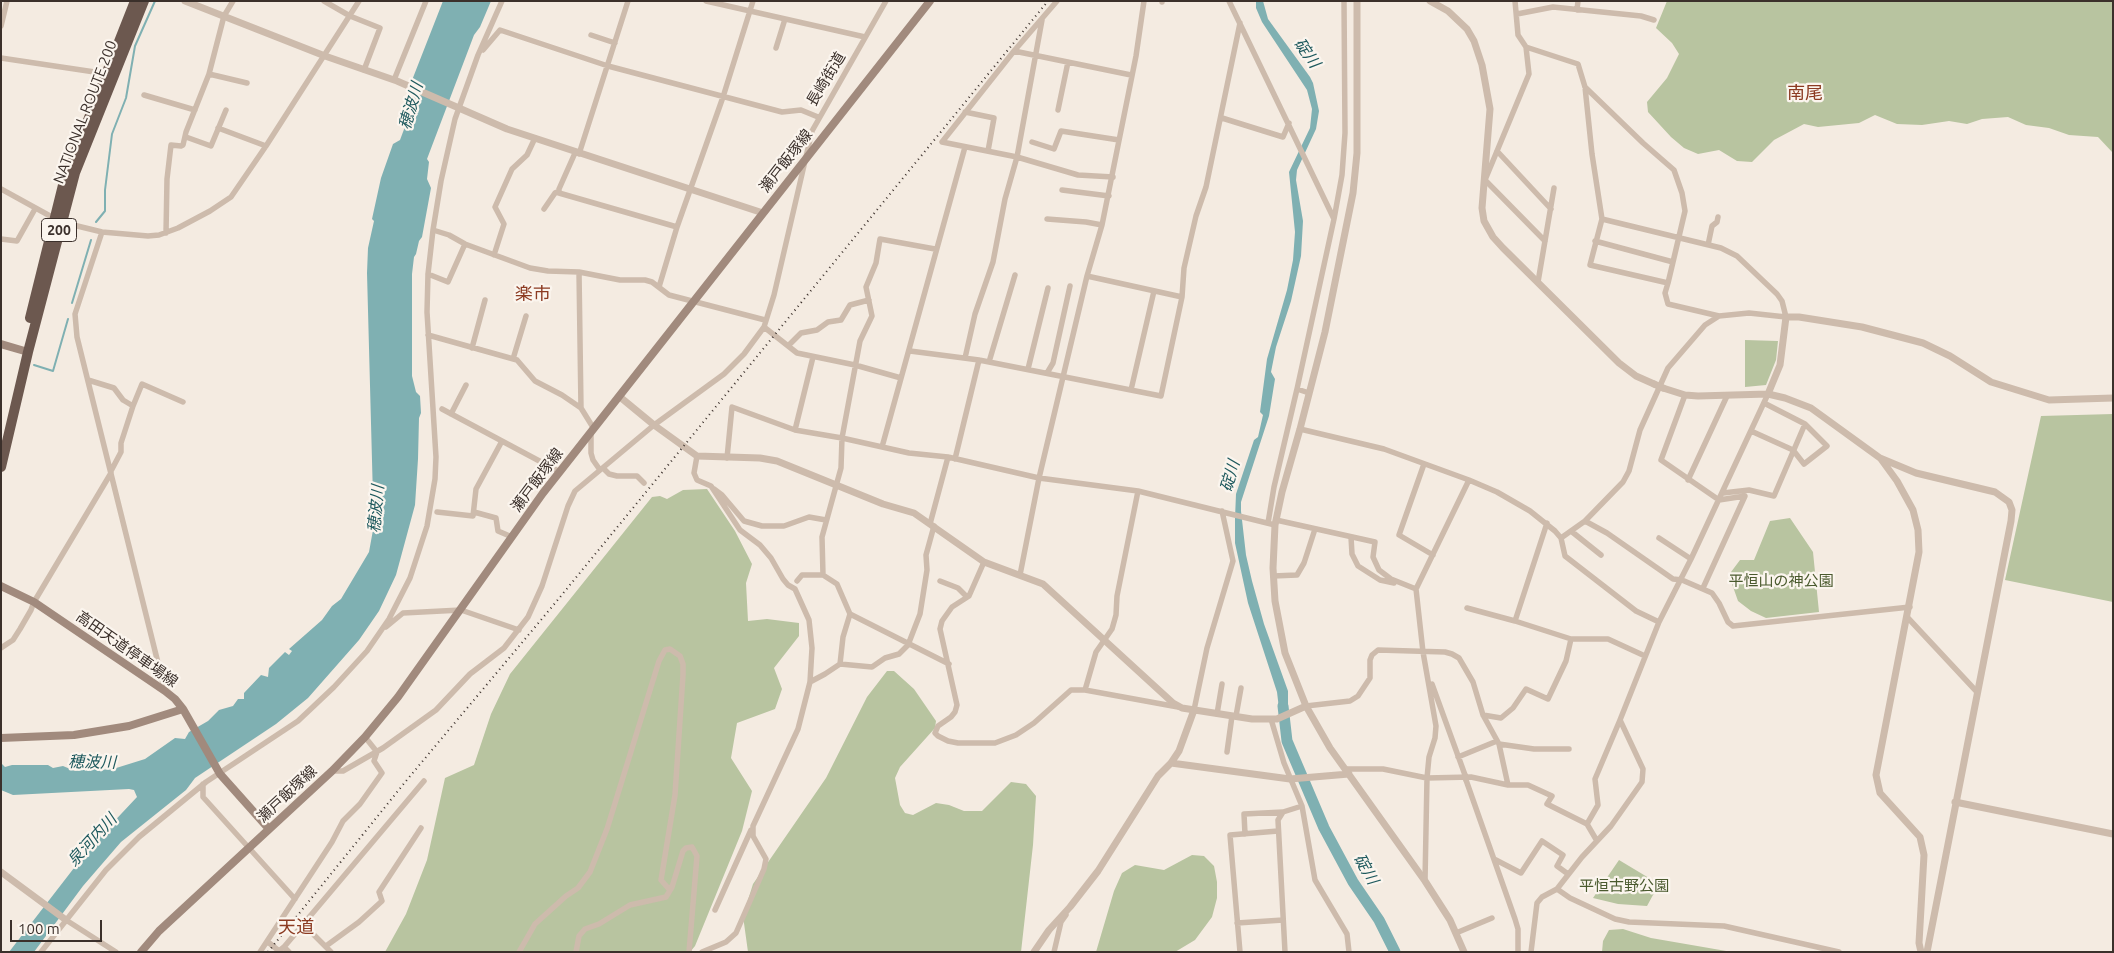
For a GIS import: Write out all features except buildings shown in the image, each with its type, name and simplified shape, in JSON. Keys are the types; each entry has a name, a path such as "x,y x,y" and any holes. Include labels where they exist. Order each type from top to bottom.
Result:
{"highway":[{"name":"NATIONAL ROUTE 200","path":"1,438 58,221 134,1"},
{"name":"NATIONAL ROUTE 200","path":"110,75 144,1"},
{"name":"NATIONAL ROUTE 200","path":"1,467 25,352"}],"main road":[{"name":"瀬戸飯塚線","path":"145,950 365,737 398,697 560,472 930,1"},
{"path":"1,344 25,352"},
{"name":"高田天道停車場線","path":"1,586 15,591 34,602 166,690 184,711 219,772 269,829"},
{"path":"1,738 74,735 129,726 184,711"}],"street":[{"path":"1,26 7,1"},
{"path":"185,1 325,56 395,81 507,129 763,213"},
{"path":"166,233 167,179 171,145 181,146 186,137 186,132 209,74 224,16 233,1"},
{"path":"324,1 350,16 380,28 364,70"},
{"path":"1,189 58,221 102,232 148,236 166,233 210,211 231,197 325,56 359,1"},
{"path":"395,81 426,1"},
{"path":"42,952 106,870 139,837 219,772 298,721 354,666 380,632 410,578 427,526 435,479 436,457 428,335 428,274 433,230 457,106 502,1"},
{"path":"544,209 555,193 559,191 577,153 608,66 628,1"},
{"path":"706,1 865,37"},
{"path":"659,287 677,227 692,190 753,1"},
{"name":"長崎街道","path":"332,771 342,771 376,752 436,710 470,674 504,648 519,630 542,586 568,506 575,491 654,425 724,374 744,354 765,324 774,295 803,162 812,131 886,1"},
{"path":"1057,1 1014,51 942,142 1017,157 1078,175 1113,177"},
{"path":"1020,575 1039,478 1087,276 1109,196 1144,1"},
{"path":"1230,1 1308,160 1334,219"},
{"path":"1344,1 1345,133 1342,175 1297,390 1274,487 1273,576 1275,601 1285,653 1306,706 1330,748 1425,881 1450,920 1464,952"},
{"path":"1273,523 1325,332 1353,193 1357,153 1357,1"},
{"path":"1430,1 1448,11 1467,29 1474,41 1482,65 1490,109 1482,208 1484,221 1493,237 1619,363 1636,376 1685,395 1727,396 1768,394 1811,408 1880,458 1916,473 1995,492 2009,502 2012,510 2011,521 1927,952"},
{"path":"1485,180 1528,78 1529,66 1526,47 1518,35 1515,1"},
{"path":"1577,10 1578,1"},
{"path":"1517,14 1553,7 1641,16 1654,20"},
{"path":"964,358 975,314 993,262 1005,199 1017,157 1042,18"},
{"path":"776,48 785,19"},
{"path":"910,351 980,360 1160,396 1182,297 1184,268 1196,216 1206,188 1222,118 1240,23"},
{"path":"478,55 500,30 608,66 782,112 801,110 818,118"},
{"path":"591,35 615,43"},
{"path":"1344,40 1357,41"},
{"path":"1526,47 1578,64 1586,88 1592,154 1602,219 1590,265 1668,283"},
{"path":"1014,51 1132,75"},
{"path":"1,58 110,75"},
{"path":"1058,110 1068,62"},
{"path":"209,74 248,83"},
{"path":"1586,88 1674,170 1682,193 1685,210 1665,293 1668,304 1719,316 1748,313 1799,317 1862,327 1923,343 1950,356 1991,382 2049,400 2113,398"},
{"path":"144,95 195,110"},
{"path":"186,137 211,146 226,110"},
{"path":"965,112 994,118 988,151"},
{"path":"1222,118 1283,137 1289,123"},
{"path":"218,128 266,146"},
{"path":"1032,142 1054,149 1061,131 1119,140"},
{"path":"494,255 504,224 494,207 512,169 527,155 535,138"},
{"path":"882,447 910,351 935,249 965,146"},
{"path":"1497,151 1551,209"},
{"path":"1485,180 1545,241"},
{"path":"1538,282 1554,188"},
{"path":"1062,190 1109,196"},
{"path":"559,191 559,193 677,227"},
{"path":"1,239 17,241 35,209"},
{"path":"1708,245 1712,226 1717,222 1718,217"},
{"path":"1047,219 1102,225"},
{"path":"1587,824 1598,805 1595,779 1659,622 1682,580 1780,365 1786,317 1782,301 1777,294 1736,256 1721,248 1602,219"},
{"path":"433,230 530,268 548,271 579,272 620,280 645,280 652,282 669,295 695,300 765,324 797,353 855,364 901,378"},
{"path":"102,232 75,314 77,337 166,690"},
{"path":"823,575 822,537 841,468 842,438 860,341 872,316 866,287 876,263 880,239 935,249"},
{"path":"1595,241 1673,262"},
{"path":"428,274 448,282 465,244"},
{"path":"579,272 581,408 592,431 591,453 593,460 601,469 609,474 637,476 644,482"},
{"path":"990,362 1016,275"},
{"path":"1087,276 1182,297"},
{"path":"1047,373 1053,362 1070,286"},
{"path":"1028,369 1048,288"},
{"path":"1131,390 1154,291"},
{"path":"472,348 484,300"},
{"path":"789,346 801,333 817,330 828,322 841,320 850,305 868,300"},
{"path":"513,359 526,316"},
{"path":"1561,538 1585,521 1601,503 1615,492 1629,471 1640,430 1668,368 1705,325 1719,316"},
{"path":"428,335 517,360 535,382 562,395 581,408"},
{"path":"795,430 813,357"},
{"path":"956,459 980,360"},
{"path":"88,380 114,388 123,400 134,406"},
{"path":"1,648 13,640 20,629 122,452 121,443 142,384 183,402"},
{"path":"451,414 466,385"},
{"path":"1297,390 1309,393"},
{"path":"1685,395 1661,460 1719,500 1745,496 1703,588"},
{"path":"1688,480 1727,396"},
{"path":"620,397 696,456 760,458 777,461 836,486 914,514 984,562 1043,584 1172,703 1182,708"},
{"path":"1751,432 1793,450 1804,464 1827,446 1805,424 1764,403"},
{"path":"727,458 732,407 795,430 909,453 948,457 1039,478 1138,491 1273,523 1315,529 1374,542 1373,557 1379,570 1391,579 1416,589"},
{"path":"442,409 560,472"},
{"path":"1722,493 1749,490 1774,496 1805,424"},
{"path":"1300,429 1384,449 1497,492 1547,523 1561,538 1565,556 1636,611 1659,622"},
{"path":"437,512 473,516 476,489 502,441"},
{"path":"696,456 694,473 697,480 711,486 722,495 744,521 762,526 784,526 809,517 826,520"},
{"path":"810,682 840,664 872,667 885,658 899,654 908,645 920,614 927,570 926,555 948,457"},
{"path":"1880,458 1897,480 1913,510 1918,530 1919,552 1910,607 1876,776 1876,784 1880,793 1920,837 1924,855 1919,943 1921,952"},
{"path":"1424,464 1399,536 1433,555"},
{"path":"1469,480 1416,589 1425,660 1515,919 1518,929 1518,952"},
{"path":"711,486 740,530 760,545 771,558 783,579 795,589 809,620 812,648 810,682 798,729 715,910"},
{"path":"1085,690 1096,652 1112,629 1116,615 1117,596 1138,491"},
{"path":"1034,952 1048,930 1098,871 1158,776 1171,763 1179,751 1194,710 1207,648 1232,561 1222,511"},
{"path":"474,512 496,518 498,531 512,538"},
{"path":"1585,521 1607,533 1673,579 1682,580 1712,593 1728,622 1733,626 1910,607"},
{"path":"1515,621 1547,523"},
{"path":"1273,576 1297,575 1304,563 1315,529"},
{"path":"1571,531 1601,555"},
{"path":"1351,537 1352,554 1358,566 1380,580 1416,589"},
{"path":"1659,538 1691,559"},
{"path":"984,562 967,597 952,607 942,621 940,629 957,705 955,712 938,726 935,733 948,741 984,744 995,743 1016,735 1034,723 1070,690 1085,690 1217,714 1274,719 1306,706 1350,701 1358,696 1370,678 1372,654 1378,650 1445,652 1459,658 1473,682 1482,715 1498,743 1508,785"},
{"path":"797,581 802,575 823,575 837,584 850,614 908,645 949,664"},
{"path":"940,581 958,588 967,597"},
{"path":"1467,608 1571,639 1608,639 1645,656"},
{"path":"380,632 403,613 461,610 519,630"},
{"path":"840,664 843,637 850,614"},
{"path":"1908,618 1977,692"},
{"path":"1482,715 1502,718 1513,708 1526,689 1548,699 1566,661 1571,639"},
{"path":"519,952 536,924 566,896 578,888 590,872 606,829 659,661 665,650 670,649 680,656 683,664 675,795 661,880 668,888 672,887"},
{"path":"1425,660 1436,726 1435,738 1429,757 1427,778 1425,881"},
{"path":"1217,714 1222,684"},
{"path":"1227,752 1241,688"},
{"path":"1274,719 1290,779 1302,806 1315,880 1347,934 1349,952"},
{"path":"1531,952 1537,903 1542,897 1557,888 1597,842 1638,790 1644,777 1643,770 1620,720"},
{"path":"260,952 332,842 343,821 360,804 382,773 374,761 376,752 365,737"},
{"path":"1458,757 1498,743 1534,749 1569,749"},
{"path":"1171,763 1290,779 1382,769 1427,778 1471,777 1508,785 1528,785 1552,796 1548,804 1587,824 1597,842"},
{"path":"268,942 283,951 424,781"},
{"path":"203,784 203,798 295,899"},
{"path":"1955,802 2113,834"},
{"path":"1245,834 1244,814 1283,812 1302,806"},
{"path":"1283,812 1278,820 1278,831 1285,952"},
{"path":"702,952 726,942 736,933 764,869 766,859 752,836 753,826"},
{"path":"326,946 359,922 382,901 379,892 421,828"},
{"path":"1240,952 1230,835 1278,831"},
{"path":"1494,859 1521,873 1542,841 1563,855 1558,866 1568,874"},
{"path":"576,952 579,936 585,929 599,924 630,905 666,897 672,887 684,851 686,848 692,847 697,856 688,952"},
{"path":"1,872 66,920 116,952"},
{"path":"1557,888 1570,898 1597,911 1615,919 1628,922 1724,926 1839,952"},
{"path":"1054,952 1061,922 1070,906"},
{"path":"1456,934 1492,918"},
{"path":"1237,923 1283,920"},
{"path":"304,924 330,952"}],"green space":[{"path":"1667,1 2113,1 2113,153 2098,137 2069,135 2049,128 2026,125 2008,117 1982,119 1967,124 1949,121 1922,125 1897,124 1875,115 1859,123 1818,127 1804,124 1774,140 1752,162 1737,161 1719,150 1698,154 1684,148 1648,112 1647,102 1667,78 1679,54 1672,43 1656,28"},
{"path":"1745,340 1778,341 1776,360 1766,385 1745,387"},
{"path":"2113,414 2113,602 2005,580 2041,416"},
{"path":"707,489 735,531 752,564 746,583 748,621 767,619 799,623 799,636 774,668 782,689 775,709 737,723 731,758 752,791 742,831 695,946 690,952 385,952 406,914 427,860 445,778 474,765 491,714 510,674 652,497 660,496 667,499 683,490"},
{"name":"平恒山の神公園","path":"1790,518 1813,552 1819,612 1766,618 1751,611 1738,601 1732,584 1731,572 1740,560 1754,560 1770,521"},
{"path":"887,671 894,671 914,689 936,721 935,728 900,767 895,778 900,805 905,813 913,815 936,803 949,805 964,811 982,811 1011,782 1026,784 1036,796 1033,845 1021,952 748,952 743,916 753,884 826,778 867,697"},
{"path":"1192,855 1204,856 1214,866 1217,882 1217,898 1212,917 1195,940 1175,952 1096,952 1114,891 1122,873 1135,865 1164,870"},
{"name":"平恒古野公園","path":"1619,860 1659,884 1647,906 1618,904 1593,898"},
{"path":"1623,929 1651,938 1732,952 1602,952 1603,941 1609,930"}],"water":[{"name":"穂波川","path":"443,1 491,1 480,27 474,35 427,159 429,162 427,179 431,188 422,237 414,257 412,274 412,376 416,392 420,396 421,413 419,418 415,505 396,575 379,611 359,640 308,698 276,724 195,778 186,790 121,842 83,886 34,952 9,952 91,846 137,797 134,790 129,789 13,795 1,790 1,763 5,767 12,765 48,765 53,768 63,766 75,771 89,767 98,770 113,769 145,759 175,738 185,739 189,732 208,721 219,710 233,706 238,699 244,699 244,693 261,675 268,677 269,668 285,652 289,655 292,651 289,649 322,620 332,606 341,599 369,552 373,530 373,498 368,248 381,178 393,144 400,140 409,116 407,93"},
{"path":"1256,1 1263,1 1268,19 1310,77 1319,111 1316,129 1297,170 1296,180 1303,221 1301,256 1291,301 1276,347 1271,372 1275,379 1269,416 1241,502 1246,555 1252,581 1264,624 1288,691 1288,713 1280,717 1277,692 1248,603 1235,543 1236,494 1254,440 1258,437 1263,415 1260,412 1267,359 1287,290 1293,260 1295,232 1289,172 1310,128 1312,109 1307,90 1262,22 1256,8"}],"waterway":[{"path":"96,222 105,211 105,190 112,134 126,98 135,46 155,1"},
{"path":"72,303 91,240"},
{"path":"34,365 53,371 68,319"},
{"name":"碇川","path":"1283,706 1287,741 1324,828 1353,882 1379,920 1395,952"}],"railway":[{"path":"268,952 406,781 556,602 1048,1"}],"district":[{"name":"南尾","path":"1805,93"},
{"name":"楽市","path":"533,294"},
{"name":"天道","path":"296,927"}],"water label":[{"name":"泉河内川","path":"92,840"}]}
